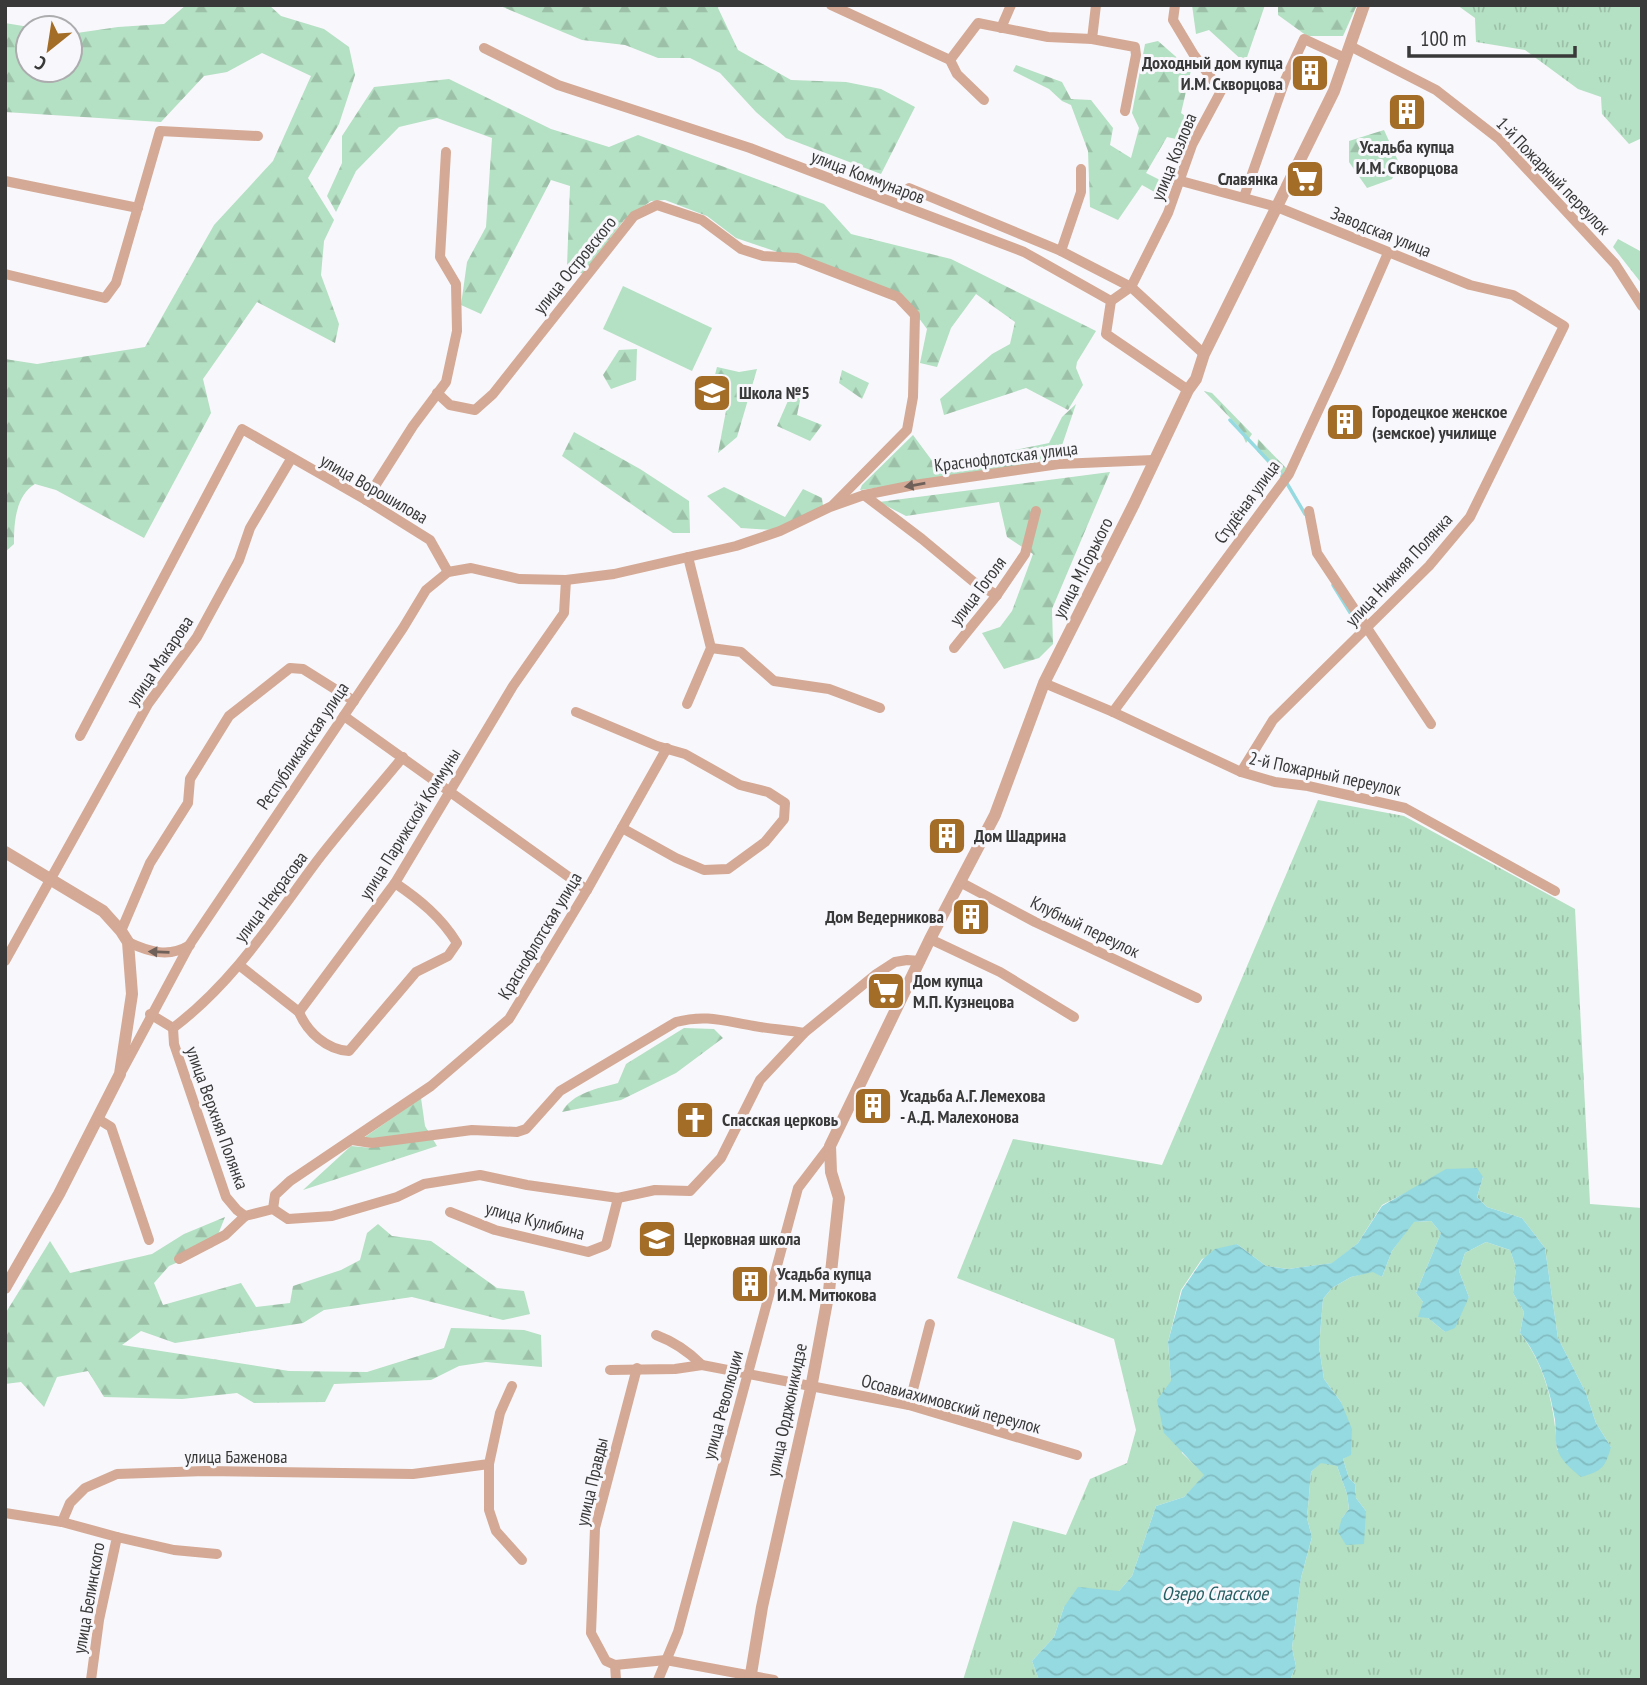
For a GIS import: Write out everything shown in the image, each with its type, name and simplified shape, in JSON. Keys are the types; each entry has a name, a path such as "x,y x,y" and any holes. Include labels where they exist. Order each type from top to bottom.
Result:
{"street":[{"path":"831,5 950,60 957,74 984,100"},
{"path":"1001,28 1011,5"},
{"path":"1092,39 1096,5"},
{"name":"улица Козлова","path":"1131,287 1168,213 1192,145 1221,91 1194,55 1173,20 1175,5"},
{"name":"улица М.Горького","path":"831,1146 930,939 995,815 1044,683 1134,505 1188,390 1196,379 1204,354 1334,91 1364,5"},
{"path":"950,60 978,23 1048,37 1092,39 1135,47 1136,55 1125,111"},
{"name":"1-й Пожарный переулок","path":"1244,197 1285,80 1304,39 1348,52 1436,90 1499,139 1615,264 1642,306"},
{"name":"улица Коммунаров","path":"484,48 558,85 750,148 1024,251 1111,300"},
{"path":"5,274 105,298 116,283 160,131 258,136"},
{"path":"366,500 413,425 446,382 457,331 456,284 440,257 446,152"},
{"path":"1060,251 1082,192 1081,169"},
{"path":"5,181 138,208"},
{"name":"Заводская улица","path":"1181,181 1277,206 1470,285 1513,295 1564,326"},
{"name":"улица Коммунаров","path":"909,188 1060,251 1131,287 1204,354"},
{"name":"улица Островского","path":"437,394 450,405 475,410 493,394 634,216 657,205 702,220 741,249 763,256 797,258 898,297 915,315"},
{"name":"Студёная улица","path":"1113,712 1289,474 1388,253"},
{"path":"1131,287 1111,300 1106,334 1188,390"},
{"name":"Краснофлотская улица","path":"830,508 906,430 913,397 915,315"},
{"name":"улица Нижняя Полянка","path":"1241,772 1273,720 1429,566 1470,517 1564,326"},
{"name":"улица Ворошилова","path":"242,429 430,540 448,572"},
{"name":"улица Макарова","path":"80,736 242,429"},
{"name":"улица Макарова","path":"5,961 148,704 197,637 239,560 250,528 291,458"},
{"name":"Краснофлотская улица","path":"688,557 780,531 864,495 1059,464 1153,460"},
{"path":"864,495 975,583 997,595"},
{"name":"улица Гоголя","path":"954,648 997,595 1025,554 1036,511"},
{"path":"1309,511 1317,553 1431,724"},
{"path":"448,572 471,568 519,579 566,580 614,574 688,557 711,648 687,704"},
{"name":"Республиканская улица","path":"120,1074 190,944 426,590 448,572"},
{"name":"улица Парижской Коммуны","path":"299,1012 395,883 513,686 564,613 566,580"},
{"path":"711,648 741,652 774,681 829,689 880,708"},
{"path":"5,1288 59,1194 120,1074 132,994 125,936 150,863 188,803 190,779 229,716 290,668 303,670 354,701"},
{"name":"2-й Пожарный переулок","path":"1044,683 1241,772 1275,782 1308,786 1405,808 1555,891"},
{"path":"576,712 685,754 740,785 768,792 785,803 784,819 765,842 728,869 704,870 676,859 622,828"},
{"path":"344,716 587,890"},
{"name":"Краснофлотская улица","path":"273,1209 275,1195 290,1181 431,1086 509,1018 587,890 667,748"},
{"name":"улица Некрасова","path":"173,1028 212,996 239,965 323,853 403,757"},
{"path":"5,852 103,911 125,936 146,951 166,954 190,944"},
{"name":"Клубный переулок","path":"960,882 1035,922 1198,998"},
{"path":"239,965 299,1012 303,1024 333,1050 349,1051 416,972 448,956 457,943 422,901 395,883"},
{"path":"930,939 1000,972 1074,1017"},
{"path":"180,1259 225,1235 245,1216 273,1209 288,1219 332,1216 397,1197 424,1184 480,1175 527,1185 618,1198 655,1191 690,1191 721,1158 760,1080 804,1033 895,962 920,961"},
{"path":"150,1014 173,1028"},
{"path":"352,1140 372,1143 472,1130 517,1132 526,1129 560,1090 676,1022 695,1017 717,1018 804,1033"},
{"name":"улица Верхняя Полянка","path":"173,1028 174,1044 226,1197 245,1216"},
{"path":"97,1119 111,1127 149,1240"},
{"name":"улица Революции","path":"658,1680 678,1632 798,1188 831,1146"},
{"name":"улица Орджоникидзе","path":"751,1677 762,1607 811,1388 828,1291 839,1198 831,1172 831,1146"},
{"name":"улица Кулибина","path":"450,1212 495,1230 588,1252 606,1245 618,1198"},
{"path":"909,1405 930,1324"},
{"path":"656,1335 689,1351 702,1365"},
{"name":"Осоавиахимовский переулок","path":"610,1370 675,1369 702,1365 909,1405 1077,1455"},
{"name":"улица Правды","path":"615,1665 606,1661 591,1633 595,1528 637,1368"},
{"path":"512,1386 500,1413 489,1464 489,1510 496,1531 522,1560"},
{"name":"улица Баженова","path":"62,1522 70,1503 85,1488 117,1474 205,1471 413,1475 489,1464"},
{"path":"5,1513 62,1522"},
{"name":"улица Белинского","path":"62,1522 117,1537 99,1620 91,1680"},
{"path":"117,1537 174,1550 217,1554"},
{"path":"616,1680 615,1665 666,1660 774,1680"}],"green space":[{"path":"186,5 269,5 281,16 324,29 349,47 355,75 339,124 308,178 334,220 324,241 321,275 339,324 335,343 257,302 203,379 211,413 144,538 56,490 35,484 23,496 15,519 14,544 5,552 5,359 37,364 145,347 214,225 273,161 311,76 262,53 227,72 204,76 161,122 5,112 5,23 14,24 14,84 84,84 84,32 164,24"},
{"path":"498,5 719,5 738,50 791,80 846,82 881,89 915,107 881,174 786,138 756,112 720,73 690,58 658,58 625,45 582,40"},
{"path":"1192,5 1265,5 1245,63 1209,30 1196,34"},
{"path":"1278,5 1357,5 1343,36 1307,36 1278,15"},
{"path":"1457,5 1642,5 1642,138 1629,144 1602,114 1601,97 1578,89 1525,50 1476,42 1475,18"},
{"path":"1158,41 1191,70 1181,113 1192,121 1185,141 1167,137 1146,173 1162,181 1158,194 1142,185 1118,220 1090,207 1088,151 1071,105 1049,89 1013,71 1016,65 1062,82 1071,99 1091,100 1113,128 1110,145 1131,158 1139,128 1132,113 1145,44"},
{"path":"449,79 551,129 609,147 638,135 824,204 851,234 951,259 1096,331 1077,362 1076,368 1083,385 1068,410 1026,388 944,415 940,399 992,354 1010,344 1015,322 976,294 951,328 937,367 920,363 927,329 901,294 736,238 707,216 665,200 651,201 624,220 583,274 567,266 570,186 551,180 481,314 461,305 467,262 486,227 492,138 437,118 399,127 356,171 336,212 327,196 342,163 342,136 374,87"},
{"path":"1384,130 1399,163 1392,179 1367,188 1349,162 1349,141"},
{"path":"1618,239 1640,251 1642,248 1642,284 1613,247"},
{"path":"623,286 712,328 692,371 603,329"},
{"path":"637,349 636,380 611,389 603,375 619,350"},
{"path":"717,367 739,372 757,369 737,437 718,453 729,395 708,402"},
{"path":"842,370 869,383 862,399 839,383"},
{"path":"794,387 802,391 797,415 822,425 810,441 777,426"},
{"path":"1204,391 1212,393 1252,434 1246,443 1239,427"},
{"path":"1076,404 1056,463 860,490 913,435 936,466 1049,443 1062,417"},
{"path":"574,432 640,469 689,501 690,533 673,533 562,456"},
{"path":"1258,439 1287,469 1282,479 1257,451"},
{"path":"1110,472 1052,609 1053,644 1039,658 1004,669 982,633 1000,627 1012,611 1033,554 1007,537 999,502 906,516 879,502"},
{"path":"724,487 785,517 803,489 822,498 823,506 773,530 741,528 707,496"},
{"path":"1318,800 1404,816 1575,909 1590,1204 1642,1208 1642,1680 1290,1680 1296,1666 1292,1648 1301,1578 1312,1537 1307,1518 1311,1472 1321,1462 1337,1466 1347,1494 1349,1509 1342,1518 1366,1511 1356,1498 1355,1484 1349,1478 1343,1459 1351,1454 1341,1402 1324,1379 1319,1347 1323,1299 1332,1288 1351,1277 1373,1271 1382,1277 1392,1251 1413,1222 1431,1221 1441,1233 1416,1293 1423,1302 1428,1318 1445,1332 1469,1297 1459,1271 1465,1253 1486,1242 1510,1250 1516,1268 1513,1293 1524,1312 1520,1333 1536,1359 1548,1388 1557,1450 1611,1447 1596,1423 1586,1393 1558,1338 1545,1248 1522,1218 1487,1207 1477,1197 1483,1177 1411,1190 1382,1205 1358,1243 1333,1263 1288,1269 1266,1266 1237,1244 1202,1259 1181,1290 1168,1342 1182,1453 1205,1475 1184,1497 1156,1506 1132,1576 1119,1591 1064,1607 1054,1637 1032,1661 1039,1680 963,1680 1013,1521 1066,1535 1090,1479 1127,1463 1136,1430 1114,1339 957,1278 1013,1139 1162,1165"},
{"path":"684,1028 714,1029 723,1038 676,1073 621,1100 562,1112 579,1096 618,1083 626,1064"},
{"path":"421,1098 425,1126 437,1146 303,1190 351,1146 372,1148 365,1137"},
{"path":"225,1217 213,1247 169,1266 154,1283 163,1305 241,1283 256,1307 290,1303 293,1286 341,1270 360,1260 367,1233 378,1224 392,1236 431,1241 497,1288 524,1291 530,1314 503,1320 412,1297 324,1310 303,1323 175,1343 141,1331 122,1345 289,1371 367,1372 444,1348 451,1328 524,1330 541,1335 542,1367 486,1362 459,1366 431,1380 334,1384 325,1402 254,1403 237,1393 182,1399 104,1397 88,1371 57,1377 44,1407 21,1382 5,1384 5,1314 50,1241 70,1273 152,1254 184,1234"}],"water":[{"name":"Озеро Спасское","path":"1477,1168 1483,1177 1477,1197 1487,1207 1522,1218 1545,1248 1558,1338 1586,1393 1596,1423 1611,1447 1602,1468 1581,1477 1566,1464 1558,1452 1555,1420 1547,1386 1539,1363 1520,1333 1524,1312 1513,1293 1516,1268 1510,1250 1486,1242 1465,1253 1459,1271 1469,1297 1455,1328 1445,1332 1428,1318 1418,1317 1423,1302 1416,1293 1441,1233 1431,1221 1414,1222 1392,1251 1382,1277 1373,1272 1351,1277 1332,1288 1323,1299 1319,1347 1324,1379 1341,1402 1352,1429 1351,1455 1343,1459 1349,1478 1355,1484 1356,1498 1366,1511 1364,1544 1346,1545 1338,1532 1342,1518 1349,1509 1347,1494 1337,1466 1321,1463 1311,1472 1307,1518 1312,1537 1301,1578 1292,1648 1296,1666 1290,1680 1039,1680 1032,1661 1054,1637 1064,1607 1078,1587 1119,1591 1132,1576 1156,1506 1184,1497 1204,1475 1164,1433 1157,1400 1171,1381 1168,1342 1182,1290 1203,1259 1215,1249 1237,1244 1266,1266 1288,1269 1332,1263 1358,1243 1382,1206 1446,1169"}],"waterway":[{"path":"1230,420 1282,475 1305,514"},
{"path":"1333,585 1359,627"}],"place":[{"name":"Доходный дом купца И.М. Скворцова","path":"1310,73"},
{"name":"Усадьба купца И.М. Скворцова","path":"1407,112"},
{"name":"Славянка","path":"1305,179"},
{"name":"Школа №5","path":"712,393"},
{"name":"Городецкое женское (земское) училище","path":"1345,422"},
{"name":"Дом Шадрина","path":"947,836"},
{"name":"Дом Ведерникова","path":"971,917"},
{"name":"Дом купца М.П. Кузнецова","path":"886,991"},
{"name":"Усадьба А.Г. Лемехова - А.Д. Малехонова","path":"873,1106"},
{"name":"Спасская церковь","path":"695,1120"},
{"name":"Церковная школа","path":"657,1239"},
{"name":"Усадьба купца И.М. Митюкова","path":"750,1284"}]}
